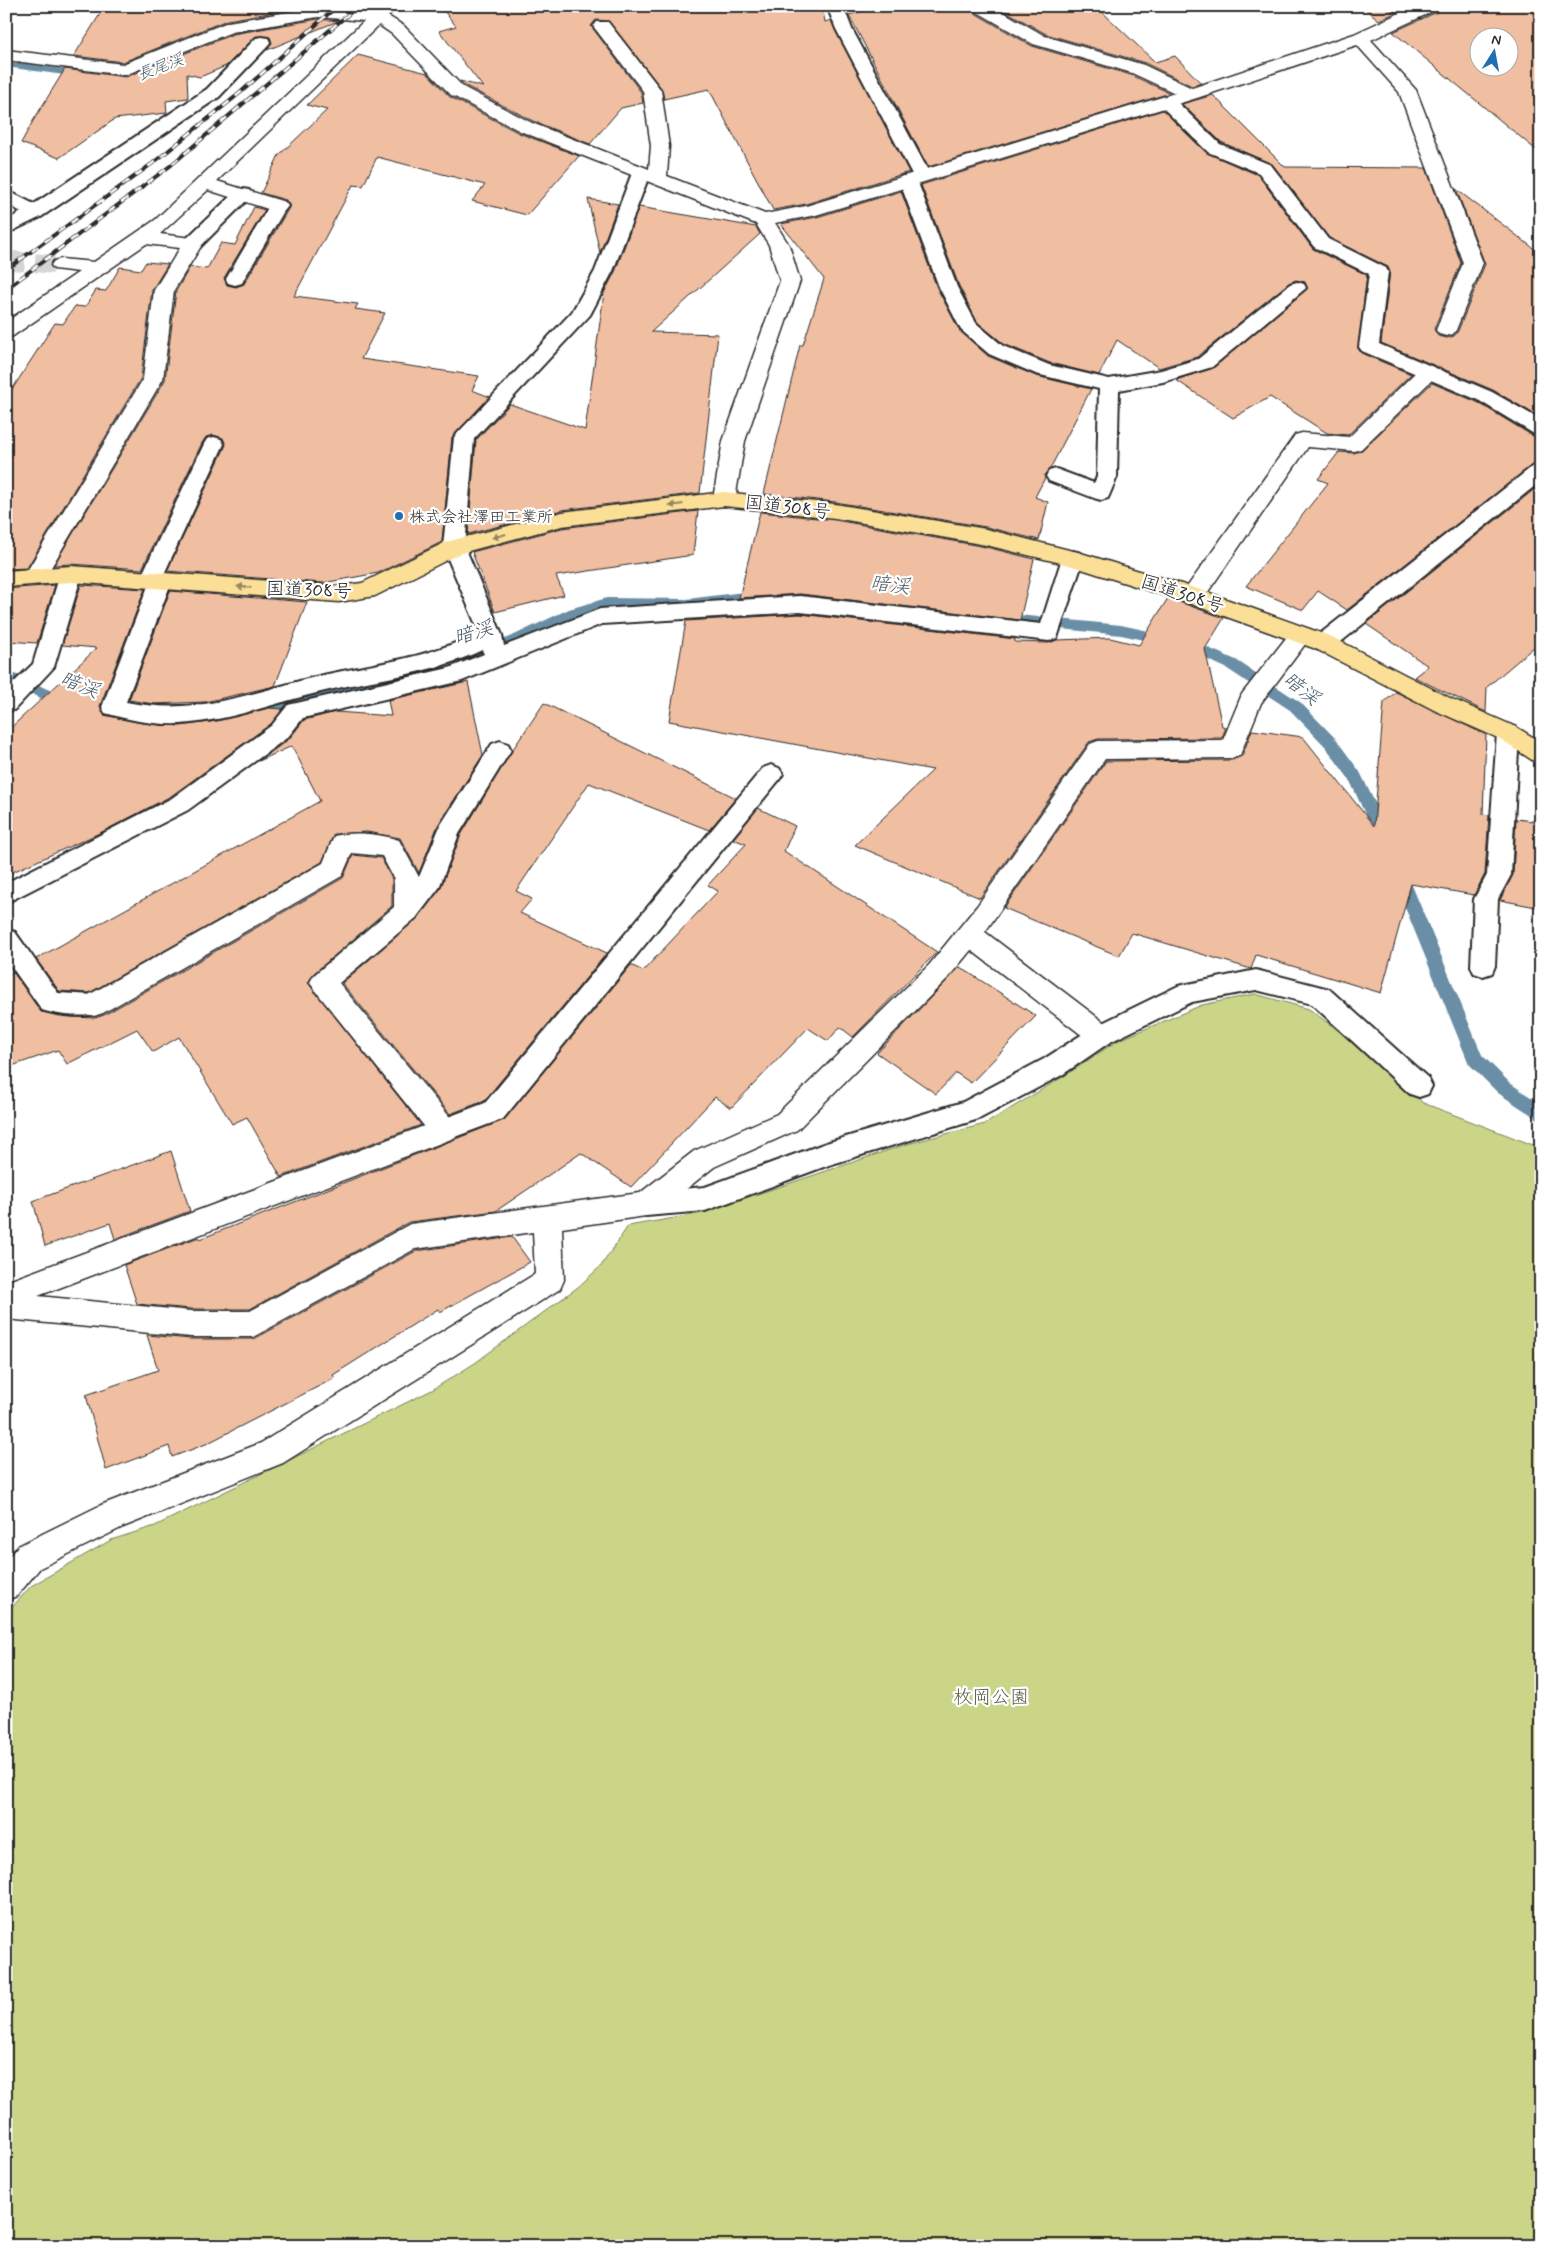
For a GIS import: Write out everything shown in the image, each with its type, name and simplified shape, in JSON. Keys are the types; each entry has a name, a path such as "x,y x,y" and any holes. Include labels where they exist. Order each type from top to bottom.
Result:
{"highway":[{"name":"国道308号","path":"6,579 70,574 339,594 367,590 454,547 562,519 724,500 757,501 835,511 986,537 1073,558 1194,596 1324,643 1442,704 1508,733 1541,754"}],"street":[{"path":"985,7 1039,40 1138,70 1191,94"},
{"path":"6,55 125,70 228,27 319,9 384,12 398,30 457,91 526,127 763,220 809,210 1167,102 1360,38 1422,10"},
{"path":"6,332 162,224 384,12"},
{"path":"602,26 652,90 660,146 649,176"},
{"path":"1360,38 1407,90 1473,262 1446,330"},
{"path":"204,183 278,206"},
{"path":"724,500 734,441 753,382 790,281 779,245 763,220"},
{"path":"35,576 153,379 164,290 193,243 142,238"},
{"path":"61,265 98,268"},
{"path":"1194,596 1302,440 1354,444 1427,373"},
{"path":"6,1306 192,1324 253,1324 410,1237 646,1204 704,1159 787,1122 938,972 986,913 1098,750 1232,749 1250,700 1301,635"},
{"path":"6,1295 444,1130 323,982 407,910 407,879 390,847 343,843 332,869 94,1005"},
{"path":"969,934 1101,1035"},
{"path":"6,1585 29,1557 95,1524 272,1453 550,1280 547,1219"}],"lane":[{"path":"836,6 844,29 915,178 948,287 968,326 996,350 1043,370 1109,385 1163,376 1205,363 1297,288"},
{"path":"1397,6 1422,10"},
{"path":"6,229 35,213 213,92 262,42"},
{"path":"1167,102 1214,148 1265,169 1321,243 1379,272 1369,347 1485,396 1541,429"},
{"path":"494,649 454,547 464,437 580,315 604,271 649,176"},
{"path":"193,243 243,194"},
{"path":"6,195 35,213"},
{"path":"235,279 278,206"},
{"path":"1056,476 1101,492 1106,477 1109,385"},
{"path":"214,444 156,580 113,707 137,712 187,716 228,708 328,682 399,668 471,647 494,649"},
{"path":"1324,643 1540,471"},
{"path":"6,894 180,804 280,731 296,710 454,675 494,649 600,617 800,604 1048,633 1073,558"},
{"path":"13,697 43,667 70,574"},
{"path":"1483,966 1486,899 1499,875 1508,733"},
{"path":"407,910 430,881 448,832 500,750"},
{"path":"444,1130 494,1111 771,774"},
{"path":"6,939 51,1003 94,1005"},
{"path":"646,1204 706,1199 826,1154 970,1111 1053,1067 1101,1035 1187,993 1256,980 1320,996 1419,1086"}],"green space":[{"name":"枚岡公園","path":"1255,994 1309,1009 1368,1052 1423,1103 1541,1148 1541,2246 6,2246 6,1614 31,1586 111,1540 155,1526 432,1390 475,1363 578,1287 601,1266 628,1226 698,1214 907,1144 985,1124 1066,1075 1117,1041 1202,1005"}],"building":[{"path":"105,6 311,6 227,20 123,62 74,56"},
{"path":"440,6 822,6 825,22 831,20 909,172 806,204 773,210 709,89 664,99 662,89 609,21 596,20 591,26 641,92 643,103 621,108 590,144 533,121 464,85 460,81 483,87 439,31 456,26"},
{"path":"880,6 970,6 973,12 1032,46 1131,75 1170,93 928,167 849,15"},
{"path":"997,6 1096,6 1155,62 1175,56 1201,83 1192,86 1145,63 1046,34"},
{"path":"1362,6 1387,6 1395,13 1379,20"},
{"path":"1440,6 1541,6 1541,154 1393,32 1437,12"},
{"path":"318,19 338,21 267,50 272,43 270,37 256,36 226,66 200,77 187,74 188,98 166,101 167,113 115,119 59,158 21,143 65,69 126,77 233,34"},
{"path":"358,55 427,73 450,97 519,133 579,156 527,215 472,201 485,185 377,157 363,186 353,185 294,296 358,304 355,309 385,313 361,359 479,376 472,390 490,397 452,437 442,542 378,573 323,583 167,571 226,445 223,438 213,435 206,437 202,443 142,569 71,564 54,565 165,380 176,291 190,267 207,269 221,243 235,245 254,207 265,210 224,278 227,285 236,287 244,284 290,206 286,200 261,193 279,155 327,110 307,105"},
{"path":"1213,95 1285,167 1426,168 1461,263 1434,329 1438,336 1447,338 1454,336 1458,331 1485,264 1456,189 1541,254 1541,418 1493,390 1381,343 1390,272 1388,267 1329,238 1272,164 1221,142 1182,104"},
{"path":"1163,110 1207,153 1258,175 1313,249 1367,275 1358,348 1361,353 1411,374 1348,435 1327,433 1270,397 1233,418 1176,380 1213,368 1307,289 1305,282 1296,280 1289,283 1197,357 1159,368 1117,340 1099,375 1050,363 1004,344 977,322 959,286 921,185"},
{"path":"901,191 937,288 960,331 988,356 1036,376 1091,389 1050,469 1044,475 1045,478 1035,497 1048,502 1039,540 986,527 835,502 764,494 800,345 803,345 824,279 781,224 817,217"},
{"path":"588,199 618,204 600,253"},
{"path":"639,207 756,227 760,234 651,332 718,334 700,493 562,510 468,534 476,440 510,404 585,430 604,293 615,272"},
{"path":"146,262 168,264 152,290 141,378 27,568 6,569 6,388 13,388 55,323 63,324 75,306 85,307 96,290 106,291 120,267 141,270"},
{"path":"1432,383 1477,402 1533,436 1541,437 1541,462 1532,465 1347,610 1318,591 1303,610 1246,586 1328,483 1318,479 1339,452 1354,453 1362,450"},
{"path":"1541,484 1541,641 1487,687 1486,712 1414,677 1428,666 1366,624"},
{"path":"698,511 693,555 556,576 564,595 495,612 472,552 562,528"},
{"path":"760,512 835,520 986,547 1034,559 1020,620 800,594 739,598"},
{"path":"55,585 37,643 6,641 6,589"},
{"path":"81,585 145,589 100,706 104,715 142,723 180,726 217,721 269,708 283,709 271,724 171,796 104,831 6,875 6,732 97,648 62,645"},
{"path":"170,591 307,602 275,686 205,702 154,704 129,700"},
{"path":"1168,598 1224,618 1205,649 1222,726 1226,727 1222,738 1098,739 1089,742 980,898 855,845 933,770 669,721 686,621 800,614 1015,639 1015,642 1049,643 1057,640 1110,638 1139,645"},
{"path":"468,682 483,755 438,825 419,873 400,838 367,832 334,834 322,862 89,993 59,991 36,959 320,801 292,746 259,761 289,739 304,720 336,712 391,716 388,700"},
{"path":"1396,692 1486,735 1483,814 1489,815 1485,874 1474,895 1411,884 1381,993 1256,955 1251,969 1132,933 1119,956 1004,908 1106,761 1232,760 1242,756 1252,730 1303,737 1374,826 1384,702"},
{"path":"544,703 736,798 709,830 589,783 516,891 532,899 520,913 607,953 484,1101 450,1114 342,983 417,919 440,889 461,835 513,749"},
{"path":"758,808 795,826 784,851 937,952 853,1037 840,1027 828,1041 808,1028 731,1108 715,1097 631,1187 581,1153 496,1211 409,1222 250,1309 191,1309 137,1304 124,1265 199,1237 200,1239 504,1120 631,965 643,971 718,891 708,885 746,844 733,839"},
{"path":"1516,819 1541,822 1541,908 1500,900 1513,875"},
{"path":"353,855 381,858 392,879 392,906 313,974 308,983 421,1125 281,1177 247,1117 232,1124 179,1037 153,1052 137,1029 67,1064 58,1050 6,1068 6,975 13,972 41,1012 72,1017 95,1018 104,1015 343,878"},
{"path":"960,967 1036,1016 971,1083 956,1073 936,1094 877,1053"},
{"path":"171,1151 190,1211 115,1239 110,1223 45,1246 33,1201"},
{"path":"512,1237 530,1262 440,1312 438,1309 333,1375 335,1378 206,1444 172,1457 169,1446 106,1470 86,1395 158,1370 147,1335 191,1339 254,1339 416,1251"}],"waterway":[{"name":"長尾渓","path":"222,41 257,29 279,26"},
{"name":"長尾渓","path":"6,64 86,75"},
{"name":"暗渓","path":"439,664 513,642 574,613 607,603 687,604 744,597 789,595 823,599"},
{"name":"暗渓","path":"946,613 1121,630 1185,644 1231,664 1295,706 1330,742 1355,776 1384,838"},
{"name":"暗渓","path":"6,675 66,704"},
{"name":"暗渓","path":"251,715 312,695 397,675"},
{"name":"暗渓","path":"1399,873 1475,1059 1504,1088 1541,1114"}],"tunnel":[{"path":"6,260 61,265"}],"railway":[{"path":"6,270 153,163 240,93 337,6"},
{"path":"6,289 170,166 358,6"}],"place":[{"name":"株式会社澤田工業所","path":"399,516"}]}
